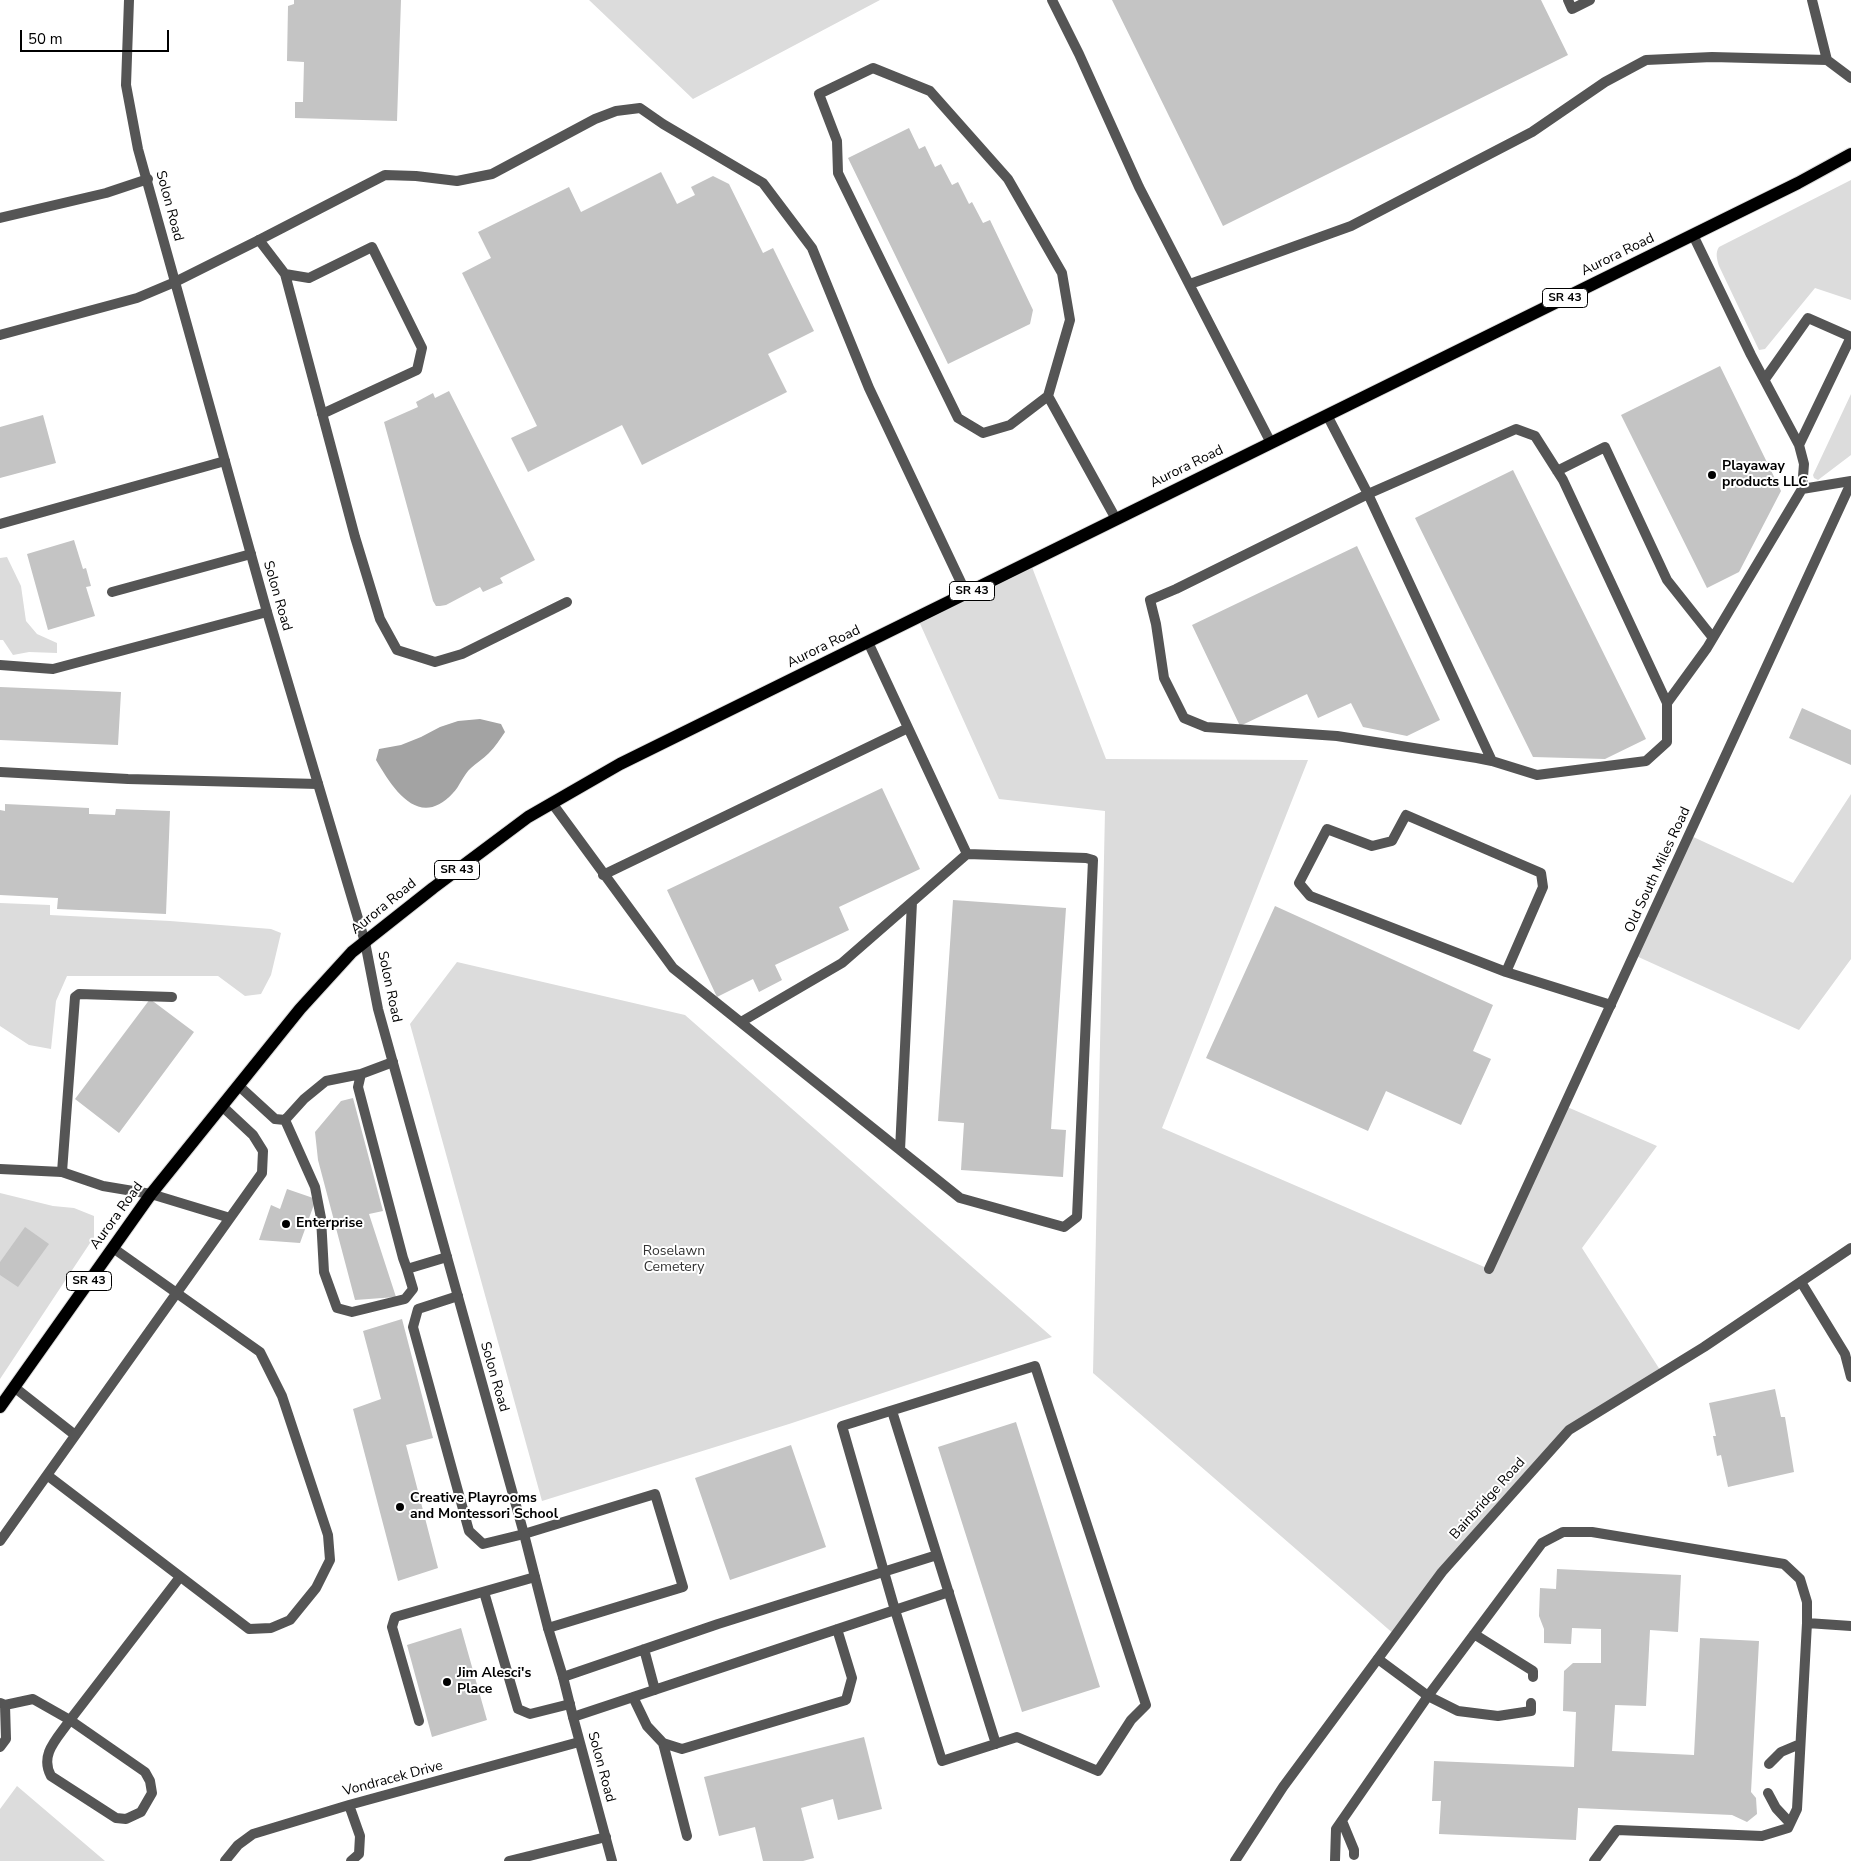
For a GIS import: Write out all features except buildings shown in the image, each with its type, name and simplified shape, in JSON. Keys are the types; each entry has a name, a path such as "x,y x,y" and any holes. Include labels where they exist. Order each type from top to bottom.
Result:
{"main road":[{"name":"Aurora Road","path":"0,1407 150,1194 300,1009 352,952 432,888 528,817 620,764 1798,183 1851,154"}],"street":[{"name":"Solon Road","path":"129,0 126,85 138,149 251,554 365,942 378,1009 392,1062 524,1534 612,1861"},
{"path":"1052,0 1079,54 1139,186 1271,443"},
{"path":"1568,0 1572,8 1590,0"},
{"path":"1812,0 1827,60"},
{"path":"1190,284 1351,226 1532,132 1605,82 1646,60 1712,57 1827,60 1851,78"},
{"path":"1048,396 1010,425 983,433 958,418 838,173 837,141 819,94 873,68 930,91 1008,179 1062,274 1070,320 1048,396 1116,519"},
{"path":"0,335 137,298 175,282 385,175 416,176 457,181 492,174 595,119 616,111 640,108 663,124 763,183 812,248 869,388 966,593"},
{"path":"0,218 106,193 148,180"},
{"path":"1667,702 1713,638 1802,488 1804,464 1799,445 1751,355 1693,235"},
{"path":"259,240 284,274 380,619 397,650 434,662 462,654 567,602"},
{"path":"284,274 309,278 372,247 422,348 417,370 322,414"},
{"path":"1765,380 1808,318 1851,337 1799,445"},
{"path":"1327,415 1368,494 1492,761"},
{"path":"1516,429 1535,436 1557,471 1667,702 1667,742 1646,761 1536,775 1492,761 1336,736 1206,727 1184,718 1164,678 1156,624 1150,600 1368,494 1516,429"},
{"path":"1557,471 1605,447 1667,580 1713,638"},
{"path":"0,524 225,461"},
{"path":"1802,488 1851,482"},
{"name":"Old South Miles Road","path":"1489,1269 1851,482"},
{"path":"112,592 251,554"},
{"path":"0,666 52,669 268,612"},
{"path":"868,642 967,854"},
{"path":"603,875 908,728"},
{"path":"0,772 135,779 318,784"},
{"path":"552,803 673,968 960,1198 1064,1227 1077,1217 1093,860 1086,858 967,854 842,963 741,1022"},
{"path":"1506,972 1542,887 1541,873 1406,814 1392,841 1372,846 1327,829 1299,883 1310,896 1506,972 1611,1005"},
{"path":"900,1150 912,902"},
{"path":"62,1172 75,997 79,994 172,997"},
{"path":"285,1120 304,1099 326,1081 361,1074 392,1062"},
{"path":"285,1120 315,1187 321,1218 324,1272 337,1308 352,1312 405,1299 413,1288 358,1087 361,1074"},
{"path":"239,1086 275,1119 285,1120"},
{"path":"0,1541 262,1173 263,1152 254,1135 222,1106"},
{"path":"0,1170 62,1172 103,1186 150,1194 230,1218"},
{"path":"47,1475 249,1629 271,1628 290,1620 316,1588 330,1560 328,1535 282,1396 260,1352 178,1292 113,1248"},
{"name":"Bainbridge Road","path":"1235,1861 1283,1787 1442,1572 1569,1430 1704,1346 1851,1248"},
{"path":"407,1269 447,1257"},
{"path":"1801,1282 1845,1354 1851,1378"},
{"path":"458,1296 418,1309 413,1328 469,1531 484,1544 524,1534 655,1494 683,1587 548,1628"},
{"path":"1035,1366 1146,1705 1131,1720 1098,1772 1017,1737 942,1761 883,1572 842,1426 892,1411 1035,1366"},
{"path":"14,1387 75,1435"},
{"path":"892,1411 996,1744"},
{"path":"1335,1861 1336,1829 1428,1696 1542,1543 1562,1532 1592,1532 1784,1564 1800,1579 1807,1602 1797,1809 1788,1828 1762,1836 1617,1830 1594,1861"},
{"path":"563,1677 718,1624 937,1555"},
{"path":"0,1747 6,1739 2,1704 33,1699 70,1720 145,1772 150,1781 152,1793 140,1812 126,1819 116,1818 52,1776 46,1767 47,1756 50,1748 70,1720 180,1577"},
{"path":"419,1722 392,1627 395,1617 535,1577"},
{"path":"484,1592 518,1709 530,1714 570,1704"},
{"path":"573,1717 949,1592"},
{"path":"1807,1624 1851,1626"},
{"path":"663,1743 682,1748 846,1700 852,1678 837,1629"},
{"path":"1474,1634 1533,1671 1533,1677"},
{"path":"644,1649 655,1690"},
{"path":"1378,1659 1428,1696 1458,1711 1498,1716 1531,1711 1532,1704"},
{"path":"633,1697 647,1726 663,1743 687,1836"},
{"name":"Vondracek Drive","path":"225,1861 238,1846 253,1834 349,1805 579,1742"},
{"path":"1769,1764 1781,1752 1800,1744"},
{"path":"1768,1793 1776,1808 1790,1823"},
{"path":"349,1805 360,1836 359,1854 351,1861"},
{"path":"1342,1821 1354,1850 1354,1855"},
{"path":"509,1861 547,1856 606,1837"}],"green space":[{"path":"589,0 880,0 693,99"},
{"path":"1851,180 1851,300 1815,288 1765,349 1759,350 1719,266 1717,252 1719,247"},
{"path":"1851,394 1851,455 1818,480 1813,475"},
{"path":"7,557 21,586 26,621 37,634 57,643 57,653 29,652 13,655 3,640 0,640 0,558"},
{"path":"1030,562 1106,759 1308,760 1162,1128 1489,1269 1565,1106 1657,1146 1582,1248 1662,1373 1569,1430 1395,1635 1093,1373 1105,811 999,799 917,617"},
{"path":"1851,794 1851,959 1799,1030 1634,955 1689,835 1793,883"},
{"path":"0,903 50,905 50,915 170,921 271,929 281,933 271,975 261,994 245,996 218,976 67,976 56,1001 51,1049 29,1045 0,1026"},
{"name":"Roselawn Cemetery","path":"457,962 685,1015 1052,1337 789,1424 542,1501 410,1024"},
{"path":"0,1193 53,1206 74,1208 94,1216 94,1237 0,1379"},
{"path":"17,1786 105,1861 0,1861 0,1809"}],"shaded area":[{"path":"480,719 501,724 505,732 491,751 468,771 453,793 441,803 429,808 418,806 408,801 399,793 390,783 376,760 379,749 401,745 458,721"}],"place":[{"name":"Playaway products LLC","path":"1712,475"},
{"name":"Enterprise","path":"286,1224"},
{"name":"Creative Playrooms and Montessori School","path":"400,1507"},
{"name":"Jim Alesci's Place","path":"447,1682"}]}
